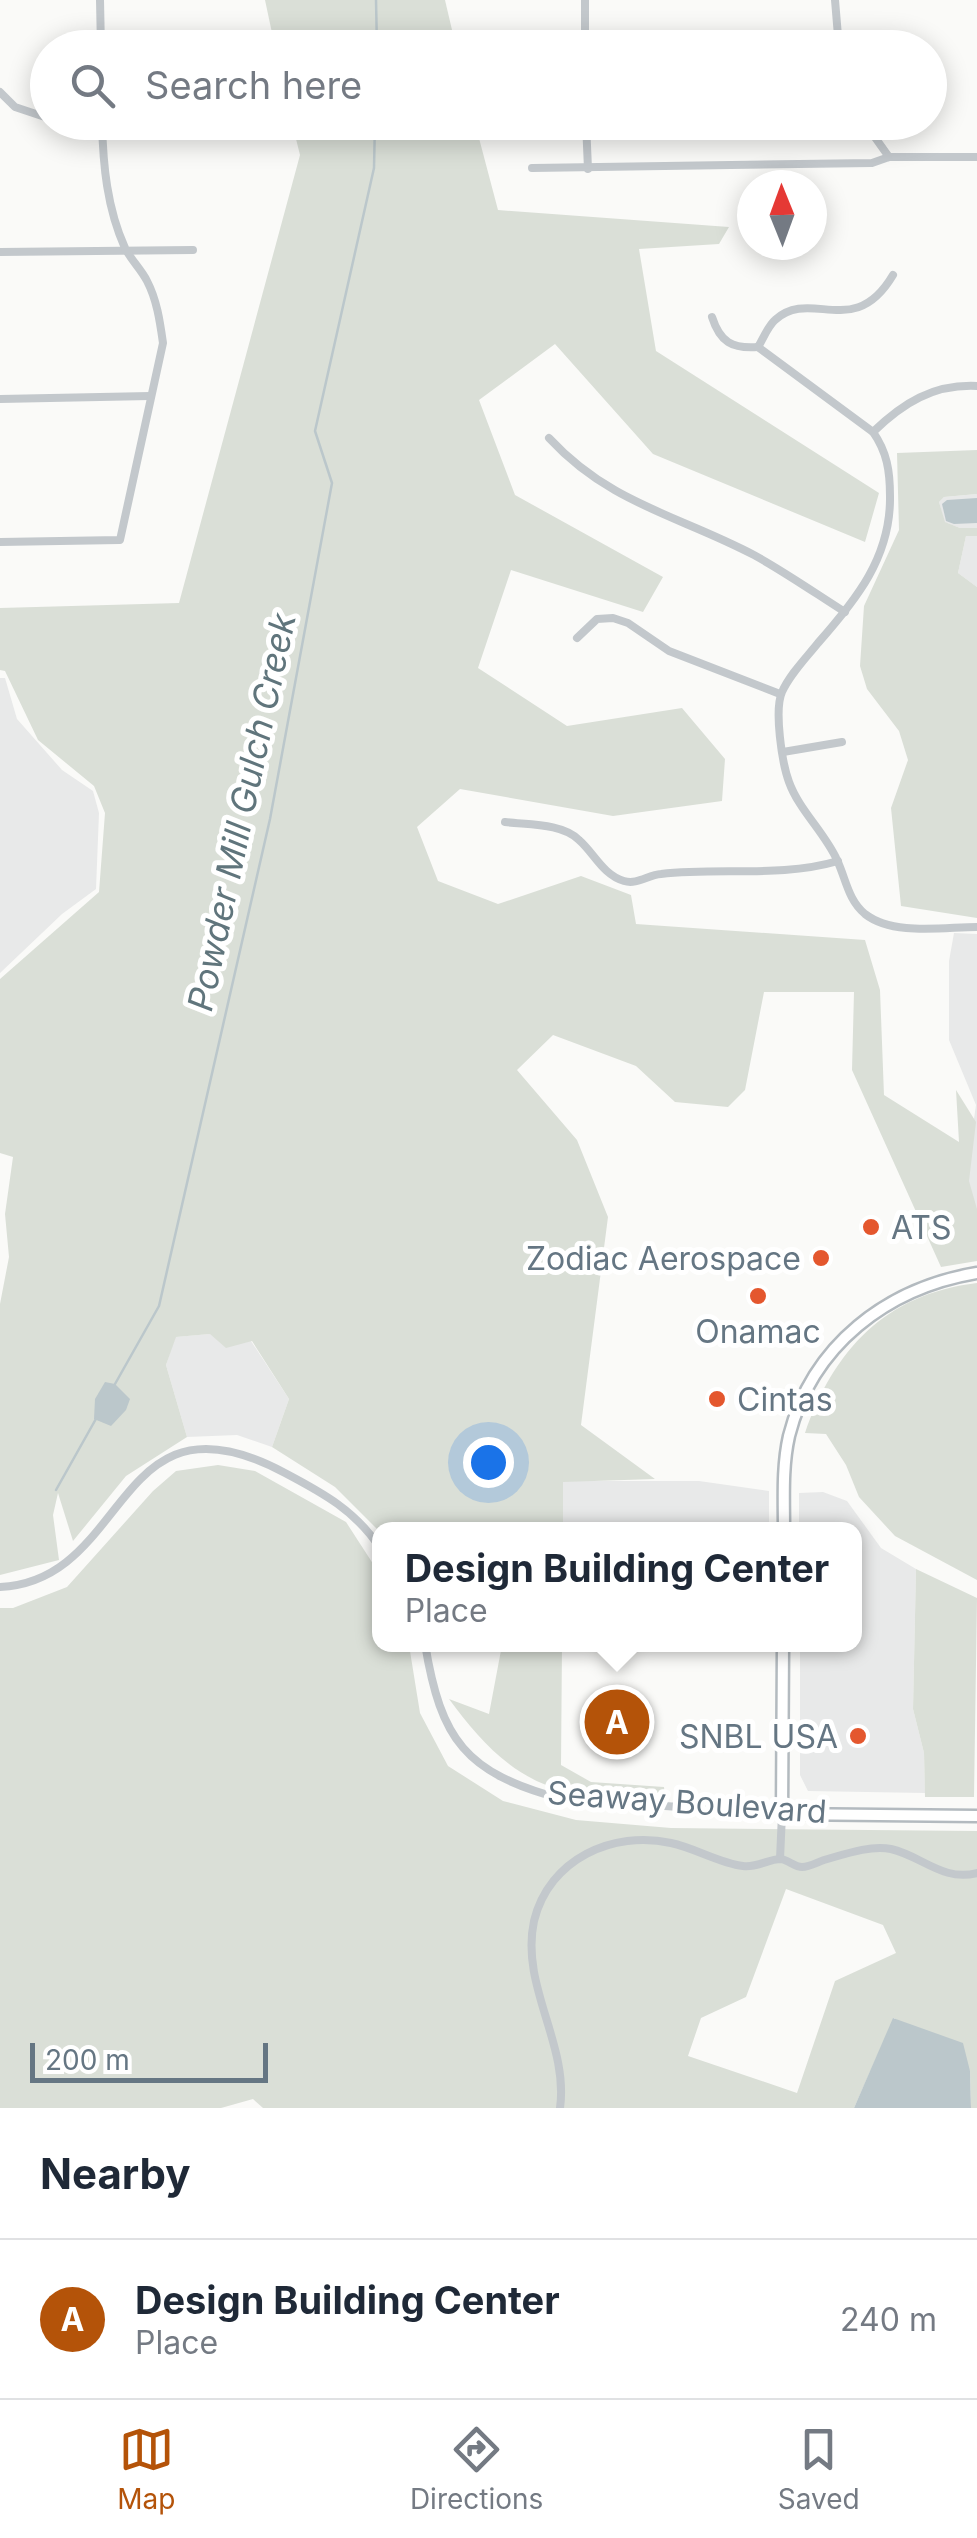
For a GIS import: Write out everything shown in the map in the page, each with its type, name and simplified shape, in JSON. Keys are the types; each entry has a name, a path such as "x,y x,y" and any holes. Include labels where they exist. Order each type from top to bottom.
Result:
{"street":[{"path":"100,0 101,30"},
{"path":"585,0 585,30"},
{"path":"835,0 838,30"},
{"path":"0,92 15,107 30,112"},
{"path":"0,542 120,540 163,342 148,281 126,250 113,213 104,171 103,140"},
{"path":"587,140 588,169"},
{"path":"877,140 889,157"},
{"path":"532,168 872,163 889,157 977,156"},
{"path":"0,252 193,250"},
{"path":"758,347 774,320 793,310 859,308 874,302 893,275"},
{"path":"712,317 718,334 739,348 758,347 873,432 884,447 890,474 885,541 865,588 800,664 780,694 779,726 789,784 838,861 848,893 864,914 885,924 977,927"},
{"path":"873,432 910,400 941,388 977,386"},
{"path":"0,398 150,396"},
{"path":"549,438 574,465 611,490 643,508 756,556 845,612"},
{"path":"578,638 597,620 613,618 628,623 669,652 780,694"},
{"path":"783,752 842,742"},
{"path":"505,822 564,830 578,838 607,872 633,882 657,874 805,870 838,861"},
{"path":"784,1522 784,1472 789,1439 804,1397 835,1347 872,1312 892,1300 925,1286 977,1273"},
{"path":"0,1587 36,1581 68,1564 95,1536 134,1482 171,1456 193,1451 230,1452 276,1468 349,1510 372,1538"},
{"name":"Seaway Boulevard","path":"426,1652 434,1696 453,1737 478,1762 532,1790 616,1804 782,1814 977,1816"},
{"path":"780,1859 784,1652"},
{"path":"560,2108 562,2082 534,1977 531,1943 542,1898 567,1866 596,1848 643,1838 744,1866 760,1866 780,1859 803,1867 878,1848 896,1850 943,1873 977,1873"}],"shaded area":[{"path":"265,0 445,0 452,30 271,30"},
{"path":"296,140 479,140 498,210 729,227 719,244 639,249 656,351 879,493 865,542 653,454 555,344 479,400 515,495 663,577 643,612 511,570 478,668 567,726 682,708 725,759 722,801 613,816 460,789 417,827 438,881 498,904 581,876 631,895 636,924 865,940 880,990 884,1095 959,1142 956,1090 976,1122 969,1181 977,1209 977,1261 941,1267 852,1070 854,992 764,992 745,1090 728,1107 675,1102 636,1066 553,1035 517,1070 577,1140 608,1217 581,1425 655,1479 563,1482 563,1522 372,1524 335,1487 272,1447 289,1399 252,1341 226,1348 210,1334 176,1337 166,1365 187,1437 126,1476 73,1541 58,1493 53,1515 59,1560 0,1575 0,1304 9,1257 5,1214 13,1157 0,1153 0,979 99,892 105,813 94,786 38,740 5,671 0,670 0,608 179,603 300,155"},
{"path":"977,450 977,494 944,497 939,502 945,522 960,528 977,528 977,536 966,536 958,573 977,587 977,918 901,906 891,808 908,760 899,731 867,689 860,666 864,606 899,530 897,453"},
{"path":"977,494 977,587 958,573 966,536 960,528 944,522 939,502 944,497"},
{"path":"977,498 977,523 946,521 942,504 947,500"},
{"path":"0,678 5,678 17,719 62,770 93,791 99,813 96,889 62,914 0,973"},
{"path":"954,933 977,934 977,1222 962,1202 976,1105 949,1040 949,961"},
{"path":"977,1283 977,1580 895,1536 859,1497 846,1465 826,1434 805,1433 831,1376 867,1331 915,1299"},
{"path":"210,1334 251,1341 289,1399 272,1447 237,1435 187,1437 166,1365 175,1337"},
{"path":"105,1382 115,1384 130,1399 126,1410 111,1426 94,1419 95,1399"},
{"path":"218,1465 255,1471 346,1522 372,1562 372,1652 410,1652 420,1713 448,1766 503,1801 576,1820 671,1828 977,1831 977,2108 971,2108 970,2071 894,2018 854,2108 263,2108 253,2099 221,2108 0,2108 0,1608 13,1608 67,1587 153,1491 176,1471","holes":["786,1889 883,1925 896,1953 835,1981 797,2093 688,2056 701,2018 746,1997"]},
{"path":"562,1481 699,1481 769,1491 769,1522 561,1522"},
{"path":"823,1492 847,1501 881,1548 916,1569 913,1709 924,1753 925,1793 808,1791 800,1775 800,1652 862,1652 862,1522 799,1522 799,1493"},
{"path":"916,1569 977,1598 974,1797 925,1797 924,1753 913,1709"},
{"path":"501,1652 562,1652 561,1765 591,1782 664,1787 665,1799 595,1795 538,1782 495,1752 449,1699 489,1714"},
{"path":"893,2018 963,2043 970,2071 971,2108 854,2108"}],"waterway":[{"name":"Powder Mill Gulch Creek","path":"376,0 377,30"},
{"name":"Powder Mill Gulch Creek","path":"115,1384 159,1306 270,819 332,483 315,431 374,168 375,140"},
{"name":"Powder Mill Gulch Creek","path":"56,1490 97,1417"}],"place":[{"name":"ATS","path":"871,1227"},
{"name":"Zodiac Aerospace","path":"821,1258"},
{"name":"Onamac","path":"758,1296"},
{"name":"Cintas","path":"717,1399"},
{"name":"Design Building Center","path":"617,1722"},
{"name":"SNBL USA","path":"858,1736"}]}
